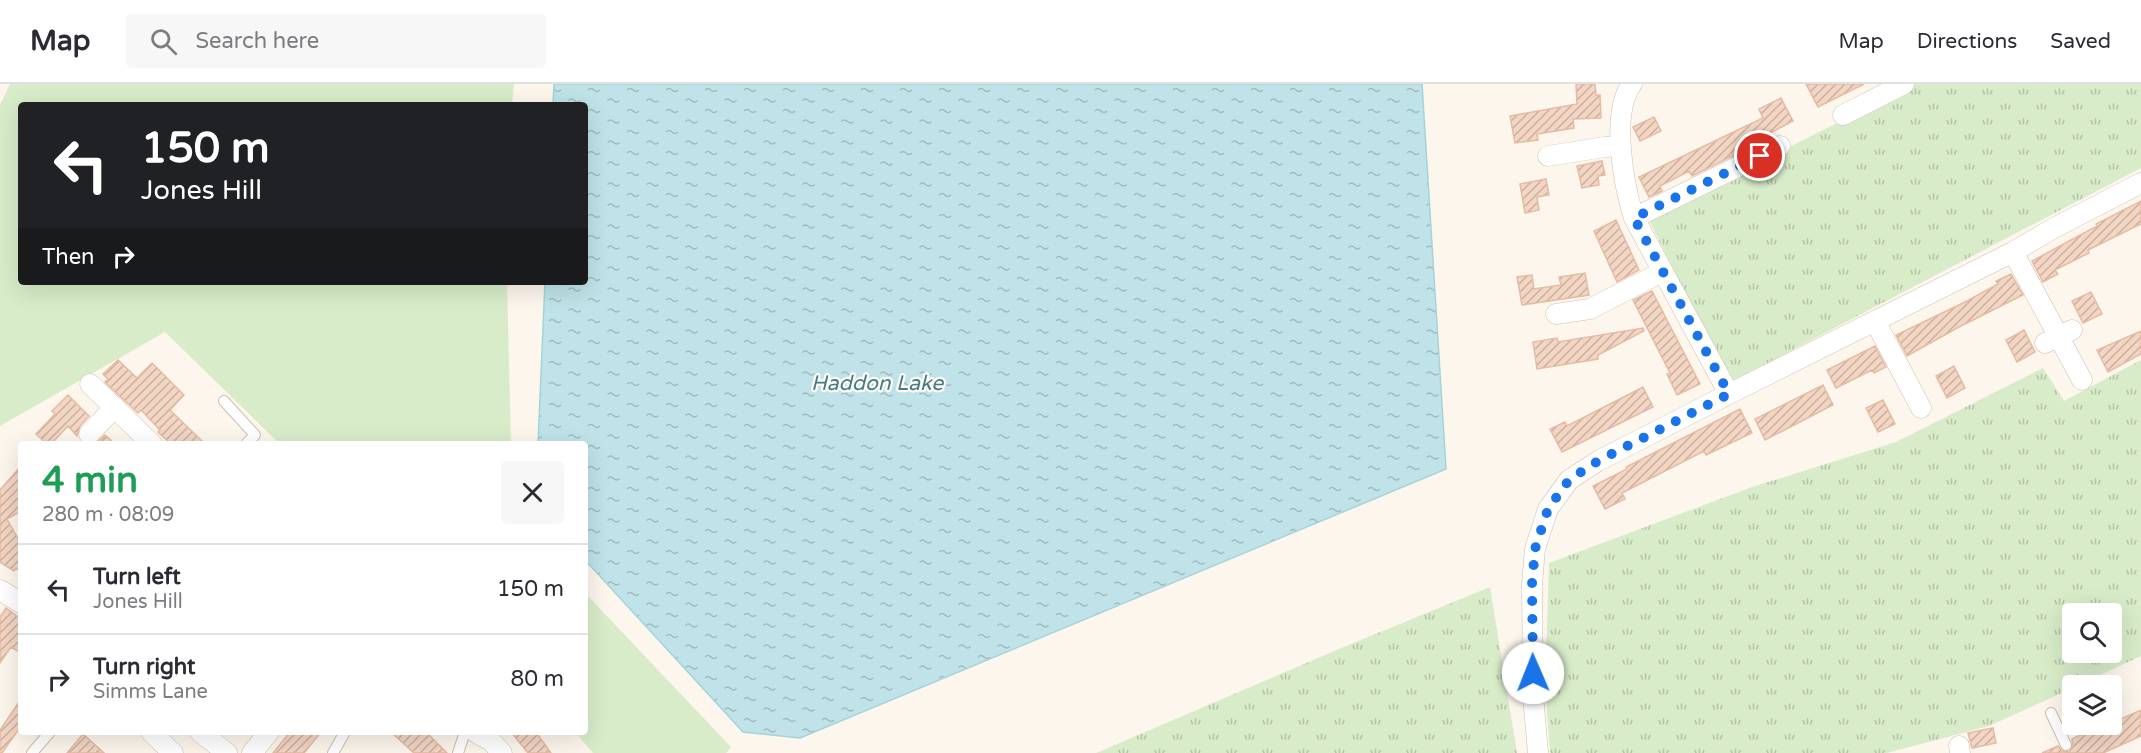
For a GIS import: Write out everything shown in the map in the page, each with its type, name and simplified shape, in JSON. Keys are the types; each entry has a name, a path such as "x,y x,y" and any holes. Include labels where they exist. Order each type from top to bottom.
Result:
{"street":[{"path":"1844,115 1904,84"},
{"path":"1628,85 1622,113 1620,146 1625,187 1634,218 1729,394"},
{"path":"1548,156 1620,146"},
{"path":"1634,218 1780,146"},
{"path":"1538,753 1533,695 1532,584 1535,549 1548,509 1569,480 1598,461 2013,252 2141,183"},
{"path":"2013,252 2082,380"},
{"path":"1556,314 1590,309 1662,272"},
{"path":"1875,321 1920,409"},
{"path":"90,384 149,441"},
{"path":"84,439 115,407"},
{"path":"0,590 18,601"},
{"path":"155,735 172,753"},
{"path":"178,753 195,735"},
{"path":"202,735 227,753"},
{"path":"252,753 267,735"},
{"path":"480,735 491,741 502,753"}],"lane":[{"path":"224,401 255,435 249,441"},
{"path":"2051,713 2067,745"},
{"path":"32,753 47,735"},
{"path":"458,753 464,735"},
{"path":"333,753 343,736"}],"green space":[{"path":"10,84 514,84 512,102 18,102 18,285 507,285 511,441 277,441 165,332 0,426 0,105"},
{"path":"1915,84 2141,84 2141,168 1729,383 1648,218"},
{"path":"2141,360 2141,656 2100,675 2062,675 2062,693 1989,726 1887,753 1550,753 1545,684 1549,563 1752,487 1896,442 2043,368 2064,401"},
{"path":"1490,587 1517,753 1096,753 1339,649"},
{"path":"588,596 731,747 726,753 593,753 578,735 588,735"}],"water":[{"name":"Haddon Lake","path":"554,84 1422,84 1446,469 800,738 743,732 588,563 588,441 538,441 545,285 588,285 588,102 553,102"}],"building":[{"path":"1576,84 1595,84 1596,95 1600,95 1601,118 1573,119 1574,128 1537,134 1538,140 1515,143 1510,116 1577,104"},
{"path":"1806,84 1864,84 1818,107"},
{"path":"1781,98 1793,121 1761,138 1763,141 1692,176 1689,171 1660,186 1662,191 1649,197 1639,177 1763,118 1759,109"},
{"path":"1654,117 1661,131 1640,141 1633,127"},
{"path":"1602,161 1605,175 1598,176 1599,185 1582,188 1577,166"},
{"path":"1546,179 1549,195 1537,197 1539,210 1525,213 1520,184"},
{"path":"2141,201 2141,224 2088,250 2089,253 2055,270 2058,274 2043,282 2032,261"},
{"path":"1616,220 1639,270 1617,282 1594,231"},
{"path":"1585,273 1589,295 1522,305 1517,277 1532,275 1534,289 1561,285 1559,277"},
{"path":"2011,274 2023,295 1907,356 1896,335 1965,302 1998,284 1996,281"},
{"path":"1652,291 1700,384 1677,395 1667,374 1670,373 1633,300"},
{"path":"2091,292 2102,314 2083,323 2072,301"},
{"path":"1643,328 1644,331 1598,355 1598,359 1537,369 1533,342 1557,338 1558,342"},
{"path":"2024,330 2035,352 2017,362 2006,340"},
{"path":"2141,331 2141,354 2108,372 2097,350"},
{"path":"1875,346 1886,367 1874,373 1872,370 1836,388 1827,370"},
{"path":"118,360 137,378 152,363 184,395 170,410 202,441 168,441 141,410 138,413 105,382 108,379 103,374"},
{"path":"1954,366 1965,388 1947,398 1936,376"},
{"path":"1823,385 1833,405 1765,440 1755,419"},
{"path":"1643,387 1653,407 1562,452 1550,429 1565,422 1567,426"},
{"path":"68,395 89,416 80,426 77,436 68,426 54,441 44,441 36,434 55,414 52,411"},
{"path":"1883,400 1895,424 1878,432 1866,408"},
{"path":"1740,409 1752,433 1706,455 1704,451 1622,493 1625,499 1605,509 1593,486"},
{"path":"105,435 112,441 98,441"},
{"path":"18,469 18,513 7,519 18,539 18,570 16,568 14,571 0,562 0,490"},
{"path":"6,608 18,617 18,651 11,647 0,663 0,617"},
{"path":"18,703 18,730 2,753 0,753 0,730"},
{"path":"2141,710 2141,736 2103,753 2042,753 2058,746 2062,751 2069,752 2073,746 2072,739 2081,735 2122,735 2122,719"},
{"path":"1993,728 1996,743 1972,748 1968,733"},
{"path":"84,735 104,753 67,753"},
{"path":"288,735 319,735 304,753 273,753"},
{"path":"394,735 429,735 447,753 414,753"},
{"path":"513,735 538,735 551,753 528,753"}],"route":[{"path":"1533,673 1532,584 1535,549 1548,509 1569,480 1598,461 1729,394 1634,218 1760,156"}]}
